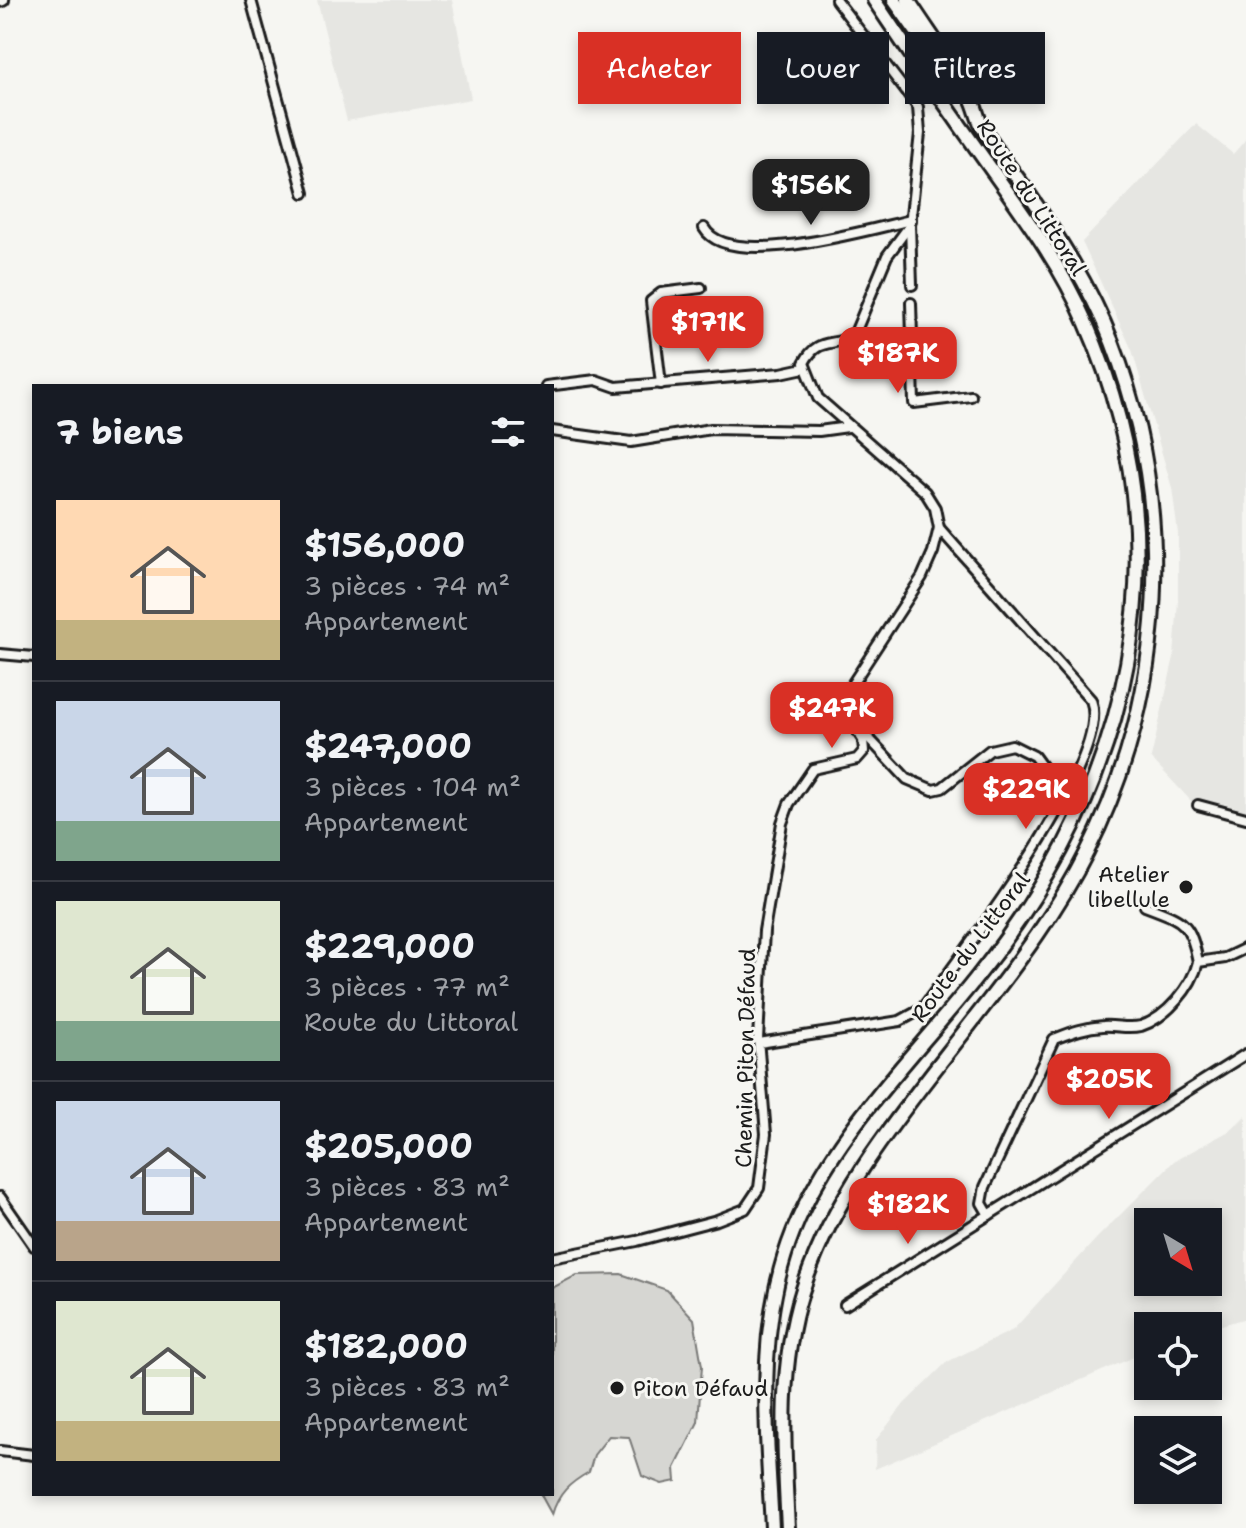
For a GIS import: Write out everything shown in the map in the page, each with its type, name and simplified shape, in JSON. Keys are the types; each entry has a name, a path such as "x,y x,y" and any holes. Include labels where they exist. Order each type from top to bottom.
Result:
{"highway":[{"path":"868,0 892,27"},
{"name":"Route du Littoral","path":"772,1528 766,1357 772,1303 788,1246 805,1202 863,1115 981,973 1046,881 1073,831 1108,747 1119,710 1135,621 1137,551 1126,452 1116,405 1084,319 1027,218 874,0"},
{"name":"Route du Littoral","path":"894,0 981,125"},
{"path":"788,1528 785,1385 802,1292 827,1229 877,1148 1051,913 1102,821 1137,717 1154,603 1153,530 1146,464 1130,396 1111,342 1063,245 981,125 973,101 908,0"}],"street":[{"path":"251,0 304,193"},
{"path":"836,0 918,107 920,133 911,223 912,285"},
{"path":"704,228 709,238 720,243 750,247 784,243 803,245 911,223"},
{"path":"759,1043 900,1021 922,1009 1016,880 1064,797 1094,719 1091,700 939,528 935,508 925,492 818,398 804,368 810,351 855,333 887,256 911,223"},
{"path":"661,384 651,301 661,293 701,288"},
{"path":"911,303 914,403 971,396"},
{"path":"554,385 596,380 616,387 661,384 804,368"},
{"path":"554,431 631,442 711,429 819,431 848,427"},
{"path":"939,528 922,577 849,689 846,714 907,779 921,788 942,788 990,750 1012,745 1034,756 1064,797"},
{"path":"0,654 32,657"},
{"name":"Chemin Piton Défaud","path":"554,1258 637,1241 717,1220 745,1209 759,1188 764,1170 766,1134 759,1043 764,931 782,823 789,804 813,769 857,759 864,751 863,740 846,714"},
{"path":"1198,805 1246,818"},
{"path":"989,1215 982,1203 985,1187 1054,1039 1103,1026 1139,1027 1156,1018 1190,984 1198,962 1193,935 1184,921 1145,906"},
{"path":"1198,962 1225,958 1246,948"},
{"path":"845,1305 1246,1054"},
{"path":"0,1197 32,1243"},
{"path":"0,1451 32,1455"}],"shaded area":[{"path":"317,0 452,0 471,99 347,121"},
{"path":"1196,124 1233,154 1246,139 1246,811 1225,804 1220,807 1192,802 1151,758 1174,657 1178,534 1172,488 1132,350 1082,242"},
{"path":"1246,1115 1246,1318 1222,1325 1222,1312 1134,1312 1134,1357 875,1469 876,1440 904,1404 947,1362 1013,1330 1097,1238 1174,1161 1231,1130"},
{"name":"Piton Défaud","path":"621,1274 667,1290 694,1319 702,1366 698,1422 675,1468 676,1481 662,1484 642,1476 629,1437 609,1436 594,1455 589,1472 566,1489 552,1515 542,1496 554,1496 554,1287 577,1275"}],"place":[{"name":"Atelier libellule","path":"1186,887"},
{"name":"Piton Défaud","path":"617,1388"}]}
